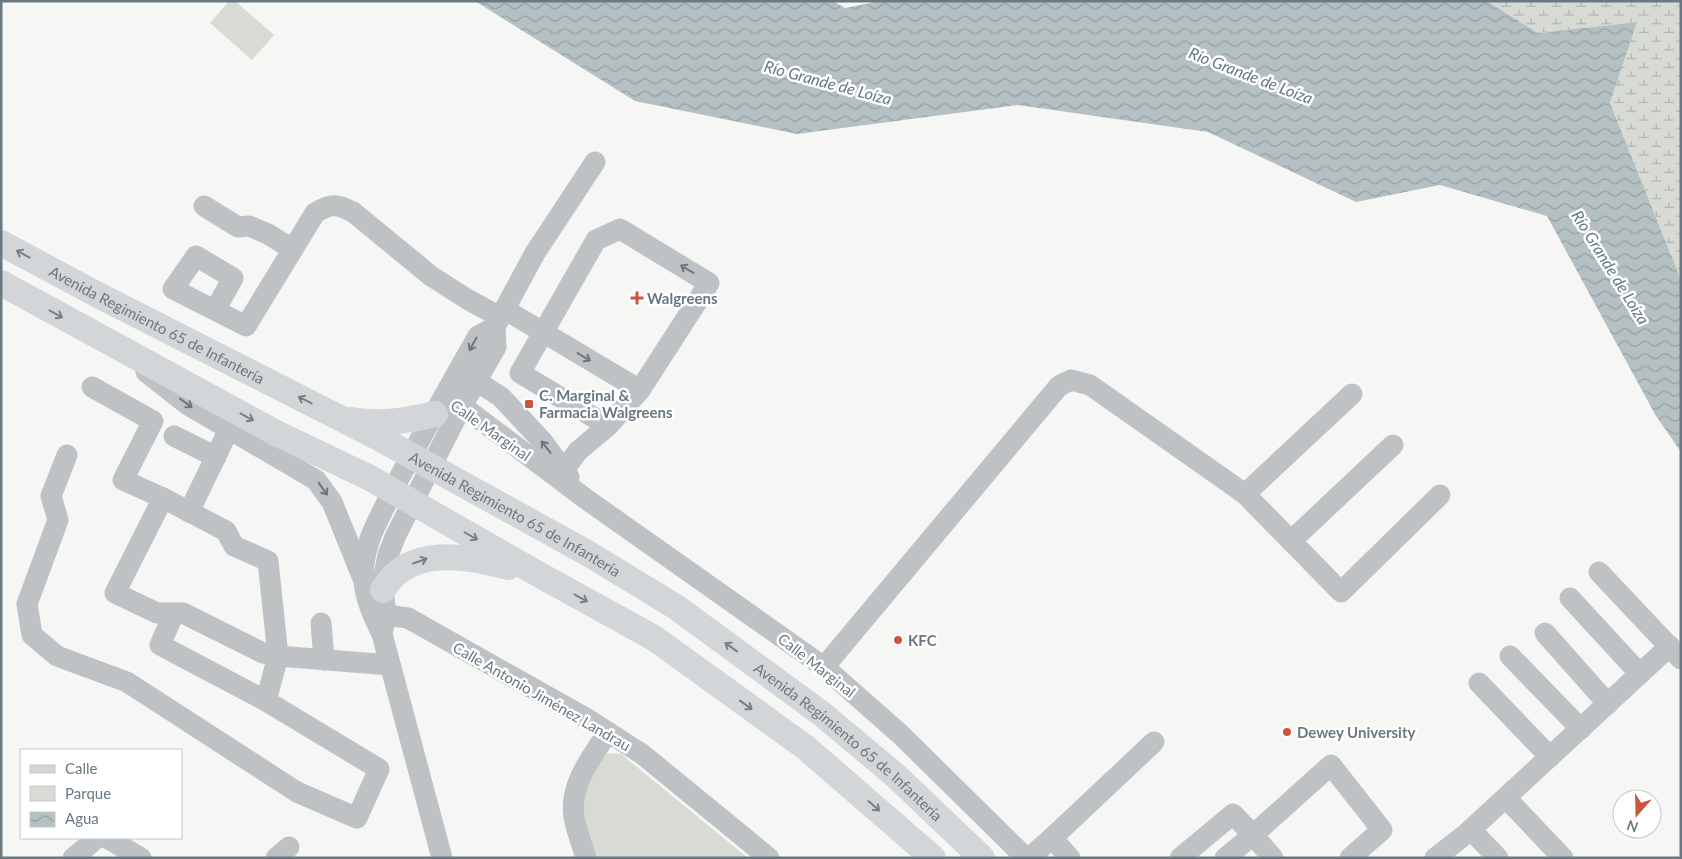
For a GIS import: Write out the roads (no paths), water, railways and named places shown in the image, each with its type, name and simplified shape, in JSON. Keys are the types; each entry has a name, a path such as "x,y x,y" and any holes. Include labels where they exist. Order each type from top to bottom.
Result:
{"main road":[{"name":"Avenida Regimiento 65 de Infantería","path":"1,242 96,294 342,419 589,554 676,607 822,714 896,776 982,858"},
{"name":"Avenida Regimiento 65 de Infantería","path":"1,283 276,433 370,478 662,644 805,747 933,858"},
{"path":"342,419 380,422 405,421 447,406"},
{"path":"374,586 388,581 408,565 429,558 463,557 538,574"}],"street":[{"path":"374,586 364,566 367,546 374,527 403,497 447,406 468,376 496,347 500,318 536,253 595,162"},
{"path":"215,310 246,326 315,213 332,205 343,207 353,212 431,276 466,299 500,318 542,332 640,390"},
{"path":"204,206 238,227 249,226 268,234 292,249"},
{"path":"608,426 520,373 596,240 620,229 709,283 689,301 674,322 671,342"},
{"path":"564,470 578,451 608,426 640,390 671,342 689,301"},
{"path":"107,340 188,405 316,480 332,502 374,586 390,665 442,858"},
{"name":"Calle Marginal","path":"468,376 501,397 542,442 586,499"},
{"path":"824,667 1059,386 1071,380 1090,385 1245,494 1341,592 1440,495"},
{"path":"92,387 153,421 122,480 163,498 226,531 234,546 268,561 278,656 266,701"},
{"path":"1245,494 1352,394"},
{"path":"445,439 447,406"},
{"name":"Calle Marginal","path":"447,406 503,437 586,499 824,667 900,734 1027,858"},
{"path":"189,512 229,428"},
{"path":"421,462 445,439 460,428 479,428 503,437"},
{"path":"174,436 216,457"},
{"path":"1291,541 1393,445"},
{"path":"67,454 51,496 58,520 27,604 32,635 57,656 127,682 297,792 357,818 379,769 266,701 160,645 174,613"},
{"path":"163,498 115,593 157,612 184,613 263,653 278,656 390,665"},
{"path":"1435,858 1471,830 1640,674 1675,652 1599,572"},
{"path":"1570,598 1640,674"},
{"name":"Calle Antonio Jiménez Landrau","path":"380,622 408,618 589,720 642,754 769,858"},
{"path":"321,623 324,660"},
{"path":"1546,633 1608,704"},
{"path":"1510,656 1581,729"},
{"path":"1479,683 1550,757"},
{"path":"586,858 574,816 574,797 580,777 608,732"},
{"path":"1027,858 1052,838 1154,742"},
{"path":"1225,858 1330,765 1382,830 1350,858"},
{"path":"1506,798 1564,858"},
{"path":"1180,858 1233,814 1273,858"},
{"path":"1471,830 1498,858"},
{"path":"1052,838 1070,858"},
{"path":"109,839 141,858"}],"water":[{"name":"Río Grande de Loíza","path":"475,1 833,1 845,8 881,1 1487,1 1538,33 1637,22 1610,103 1681,280 1681,452 1656,416 1547,216 1440,185 1356,202 1208,132 1018,105 797,134 635,101"}],"place":[{"name":"Walgreens","path":"637,298"},
{"name":"C. Marginal & Farmacia Walgreens","path":"529,404"},
{"name":"KFC","path":"898,640"},
{"name":"Dewey University","path":"1287,732"}]}
